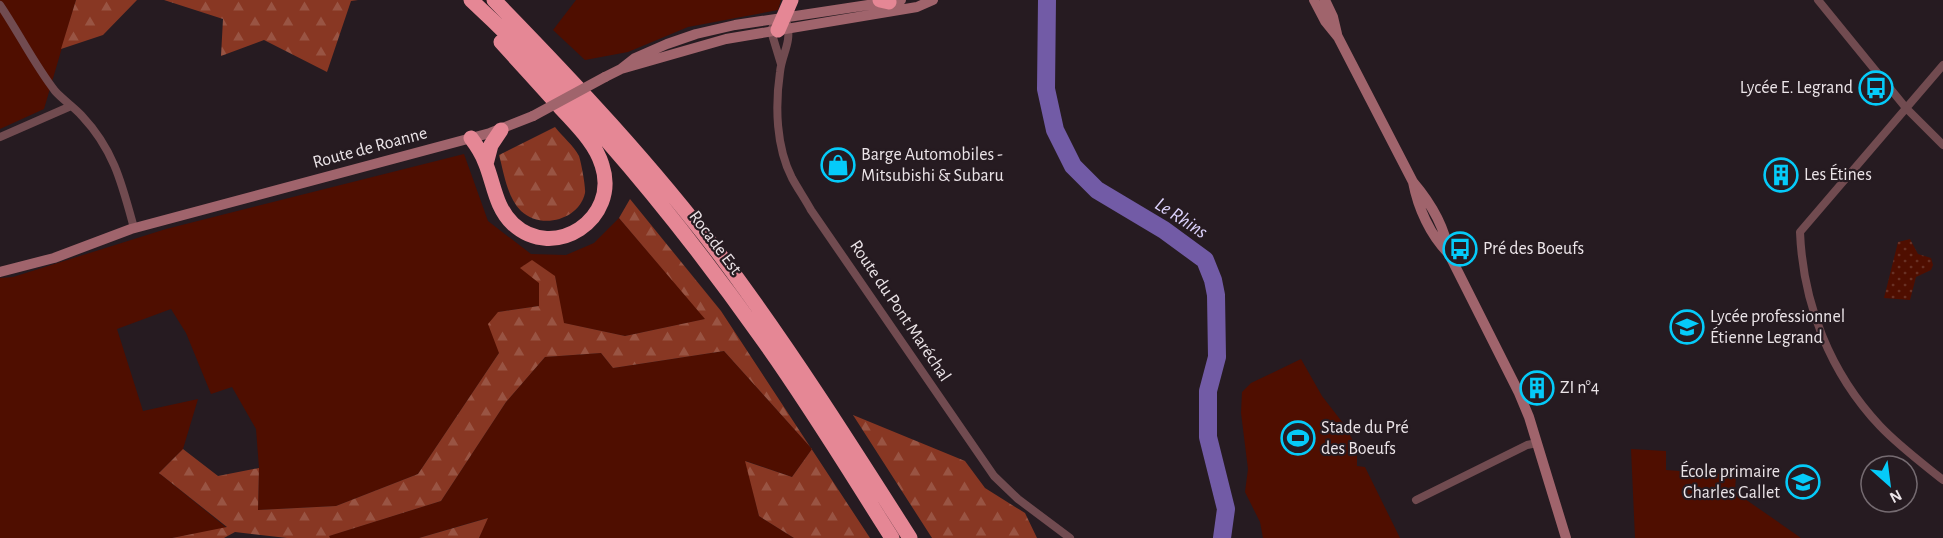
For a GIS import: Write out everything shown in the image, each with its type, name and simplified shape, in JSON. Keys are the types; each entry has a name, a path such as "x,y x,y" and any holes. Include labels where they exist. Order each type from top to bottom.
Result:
{"highway":[{"name":"Rocade Est","path":"471,0 556,85 640,179 707,262 801,396 892,538"},
{"name":"Rocade Est","path":"494,0 570,78 652,172 719,254 778,335 833,417 909,538"},
{"path":"780,25 791,0"},
{"path":"471,138 486,164 494,193 505,215 514,225 537,237 552,238 577,231 596,215 605,192 603,166 597,152 497,39 488,15"},
{"path":"486,164 491,145 501,130"}],"street":[{"path":"780,25 917,7 933,0"},
{"path":"1314,0 1324,21 1338,37 1413,182 1416,201 1438,243 1449,254 1519,393 1566,538"},
{"path":"1325,0 1334,17 1338,37"},
{"path":"1818,0 1906,108 1943,145"},
{"path":"780,25 890,1"},
{"path":"0,5 56,92 81,115 107,147 120,175 134,228"},
{"name":"Route du Pont Maréchal","path":"780,25 781,64 777,119 780,143 791,176 994,476 1018,499 1070,538"},
{"name":"Route du Pont Maréchal","path":"780,25 787,48 781,64"},
{"name":"Route de Roanne","path":"0,272 54,258 134,228 501,130 533,116 621,69 780,25"},
{"path":"1943,65 1800,231 1801,256 1810,305 1823,341 1836,366 1880,426 1943,480"},
{"path":"0,137 71,106"},
{"path":"1416,500 1527,445 1537,443"}],"shaded area":[{"path":"0,0 76,0 44,109 0,129"},
{"path":"576,0 781,0 778,10 688,27 628,52 585,60 553,30"},
{"path":"464,154 488,221 531,254 566,255 594,243 619,218 706,319 625,336 563,323 555,276 539,283 539,306 498,312 499,353 418,474 336,506 258,510 259,468 256,429 232,387 211,394 186,333 171,309 117,329 143,411 198,399 183,449 159,473 227,528 172,538 0,538 0,278 13,277 166,229"},
{"path":"1910,239 1918,254 1931,258 1933,265 1931,270 1916,277 1910,300 1884,298 1898,242"},
{"path":"724,351 812,449 792,477 746,461 759,516 794,538 479,538 487,518 419,538 330,538 328,536 441,501 506,402 545,357 601,353 613,368"},
{"name":"Stade du Pré des Boeufs","path":"1301,359 1322,396 1346,427 1357,449 1357,466 1365,467 1400,538 1263,538 1260,522 1245,492 1248,469 1241,413 1242,392 1251,383"},
{"path":"1631,449 1666,451 1666,470 1736,475 1735,492 1801,538 1635,538"}],"green space":[{"path":"76,0 137,0 103,35 61,49"},
{"path":"164,0 358,0 351,1 327,72 264,40 221,56 223,19"},
{"path":"555,127 579,156 585,193 575,210 567,216 548,221 539,220 521,211 512,199 499,155"},
{"path":"630,199 721,311 810,447 724,351 613,368 601,353 545,357 506,402 441,501 329,536 330,538 287,538 235,532 224,538 172,538 227,527 159,473 183,449 218,476 259,468 258,510 336,506 418,474 499,353 488,324 498,312 539,306 539,283 520,268 532,260 555,276 564,323 625,336 705,319 619,218"},
{"path":"853,415 965,461 985,488 1025,513 1037,538 932,538"},
{"path":"812,449 870,538 794,538 759,516 745,461 792,477"},
{"path":"488,518 479,538 419,538"}],"waterway":[{"name":"Le Rhins","path":"1047,0 1046,89 1055,130 1073,166 1097,190 1164,230 1205,260 1213,280 1216,295 1217,357 1208,391 1208,437 1226,509 1222,538"}],"place":[{"name":"Lycée E. Legrand","path":"1876,88"},
{"name":"Barge Automobiles - Mitsubishi & Subaru","path":"838,165"},
{"name":"Les Étines","path":"1781,175"},
{"name":"Pré des Boeufs","path":"1460,249"},
{"name":"Lycée professionnel Étienne Legrand","path":"1687,327"},
{"name":"ZI n°4","path":"1537,388"},
{"name":"Stade du Pré des Boeufs","path":"1298,438"},
{"name":"École primaire Charles Gallet","path":"1803,482"}]}
